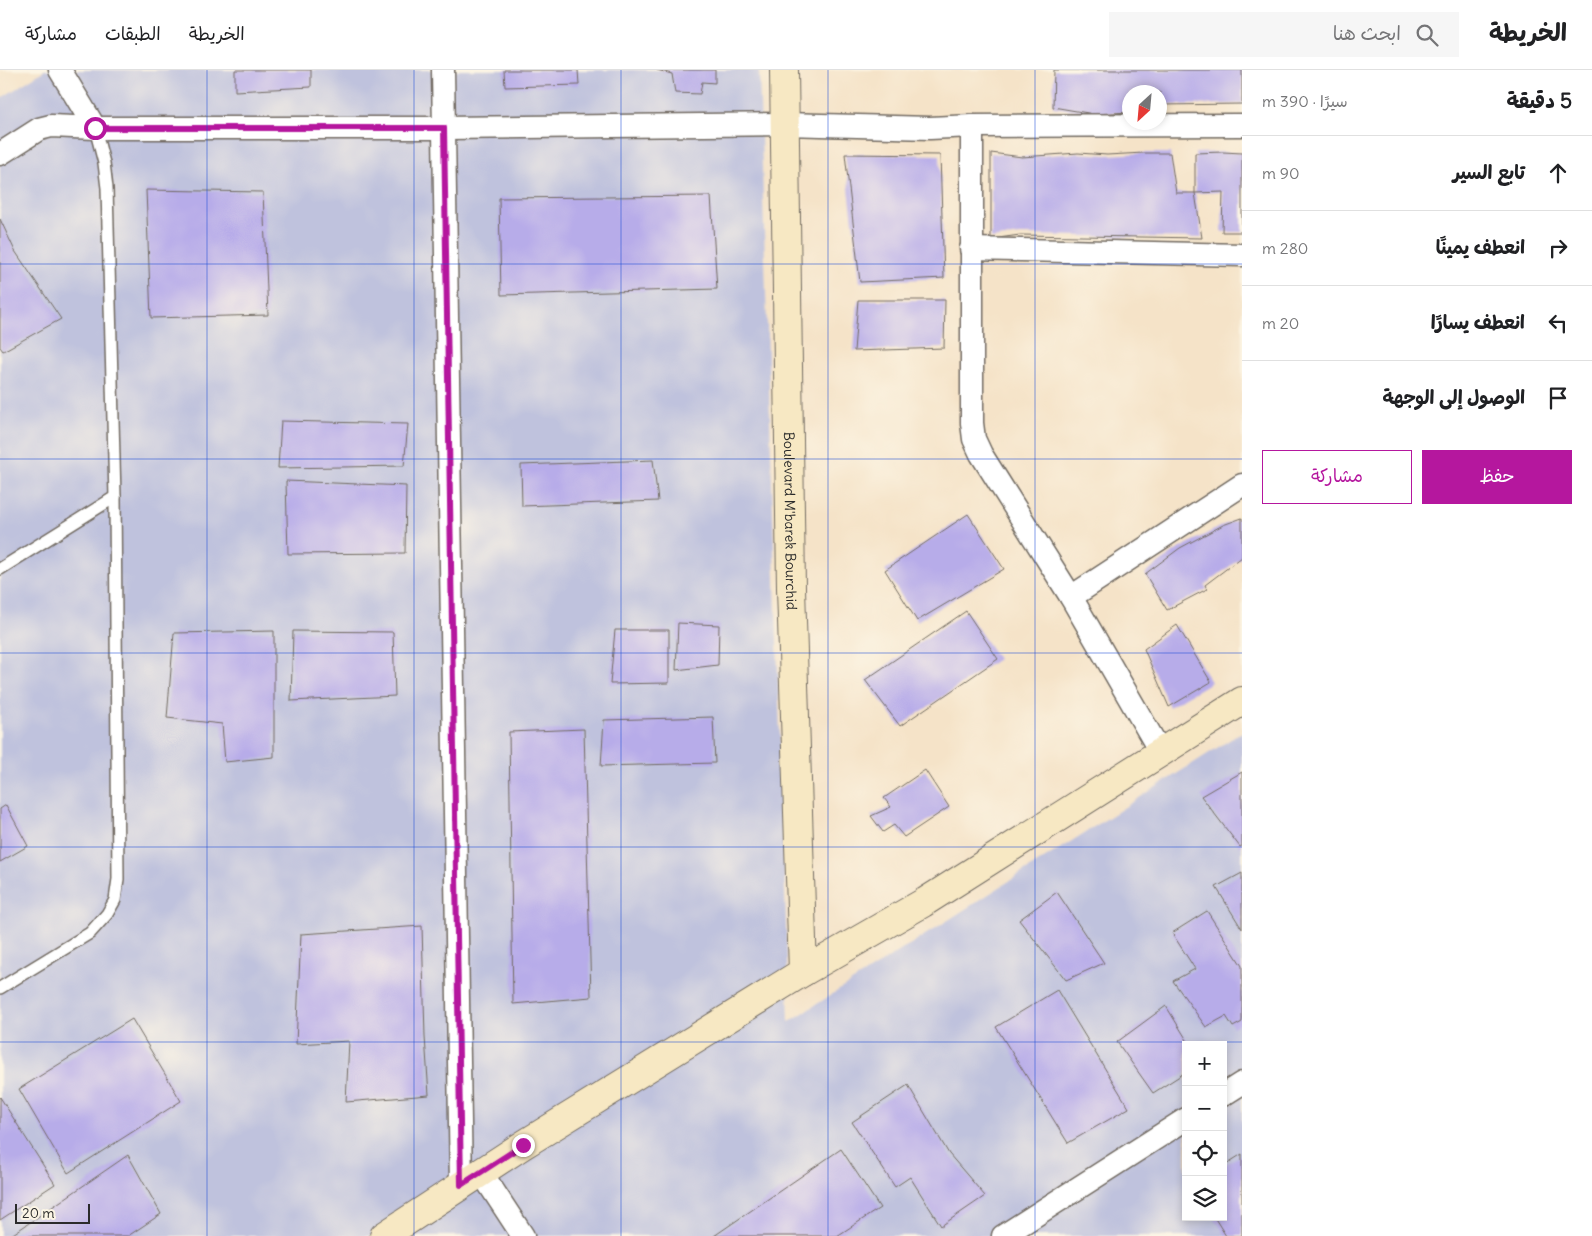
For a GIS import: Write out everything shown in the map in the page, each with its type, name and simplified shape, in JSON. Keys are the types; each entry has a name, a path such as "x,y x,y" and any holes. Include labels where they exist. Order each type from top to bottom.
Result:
{"street":[{"path":"60,70 95,128"},
{"path":"443,70 471,1179 523,1236"},
{"name":"Boulevard M'barek Bourchid","path":"784,70 791,588 802,972"},
{"path":"0,154 39,129 51,126 95,128 444,128 784,124 930,128 972,126 1242,125"},
{"path":"972,126 972,423 974,439 1071,597 1161,753"},
{"path":"972,249 1242,255"},
{"path":"1071,597 1242,486"},
{"path":"384,1236 471,1179 802,972 923,903 1242,701"},
{"path":"1227,1092 1242,1083"},
{"path":"1003,1236 1182,1122"}],"lane":[{"path":"0,988 90,934 107,914 115,900 118,869 114,497 107,188 104,162 95,128"},
{"path":"0,569 114,497"}],"shaded area":[{"path":"45,70 759,70 789,1022 1242,732 1242,1236 0,1236 0,99"}],"building":[{"path":"235,70 311,70 311,87 235,91"},
{"path":"504,70 578,70 579,85 505,87"},
{"path":"657,70 715,70 715,83 702,82 700,94 675,93 672,74"},
{"path":"1054,70 1242,70 1242,104 1167,105 1167,85 1122,85 1122,112 1094,114 1053,107"},
{"path":"991,153 1022,157 1078,153 1107,155 1170,153 1176,193 1195,193 1202,238 1020,235 991,239"},
{"path":"1195,153 1242,153 1242,232 1222,232 1223,192 1195,193"},
{"path":"845,154 940,155 944,278 860,282"},
{"path":"146,190 263,192 268,315 151,318"},
{"path":"711,196 717,289 501,295 499,198"},
{"path":"0,219 15,251 61,319 3,351 0,347"},
{"path":"858,300 945,300 944,348 854,351"},
{"path":"281,421 408,424 404,466 278,468"},
{"path":"653,460 658,501 522,506 521,465"},
{"path":"286,481 406,486 405,553 288,554"},
{"path":"968,514 1004,569 917,621 885,570"},
{"path":"1242,518 1242,557 1205,585 1207,589 1167,610 1145,574 1180,548 1223,525"},
{"path":"966,611 998,659 900,726 865,680"},
{"path":"678,623 719,625 718,665 676,670"},
{"path":"1177,625 1211,682 1169,707 1144,649"},
{"path":"615,630 669,630 669,683 610,684"},
{"path":"274,631 274,757 225,762 222,724 167,718 174,633"},
{"path":"293,631 393,632 395,696 291,701"},
{"path":"713,717 715,763 601,766 604,720"},
{"path":"584,729 591,997 513,1004 509,732"},
{"path":"925,770 949,807 904,837 894,825 883,832 871,816 891,807 884,798"},
{"path":"1242,772 1242,846 1240,847 1201,796"},
{"path":"6,805 28,846 0,862 0,809"},
{"path":"1242,873 1242,929 1216,887"},
{"path":"1057,892 1104,963 1066,980 1019,920"},
{"path":"1207,911 1242,966 1242,1022 1233,1027 1226,1016 1206,1027 1173,981 1195,969 1172,933"},
{"path":"422,926 425,1037 429,1095 346,1102 349,1041 296,1044 301,934"},
{"path":"1057,990 1129,1108 1068,1143 996,1027"},
{"path":"1166,1006 1188,1041 1182,1041 1182,1075 1153,1093 1117,1042"},
{"path":"132,1019 181,1101 68,1173 19,1089"},
{"path":"908,1085 949,1154 985,1196 941,1226 910,1177 895,1187 852,1122"},
{"path":"0,1097 55,1184 0,1220"},
{"path":"841,1149 880,1208 837,1236 714,1236"},
{"path":"1242,1154 1242,1236 1226,1236 1217,1221 1227,1221 1227,1163"},
{"path":"128,1155 161,1214 128,1236 10,1236"}],"route":[{"path":"95,128 444,128 461,1185 523,1145"}]}
